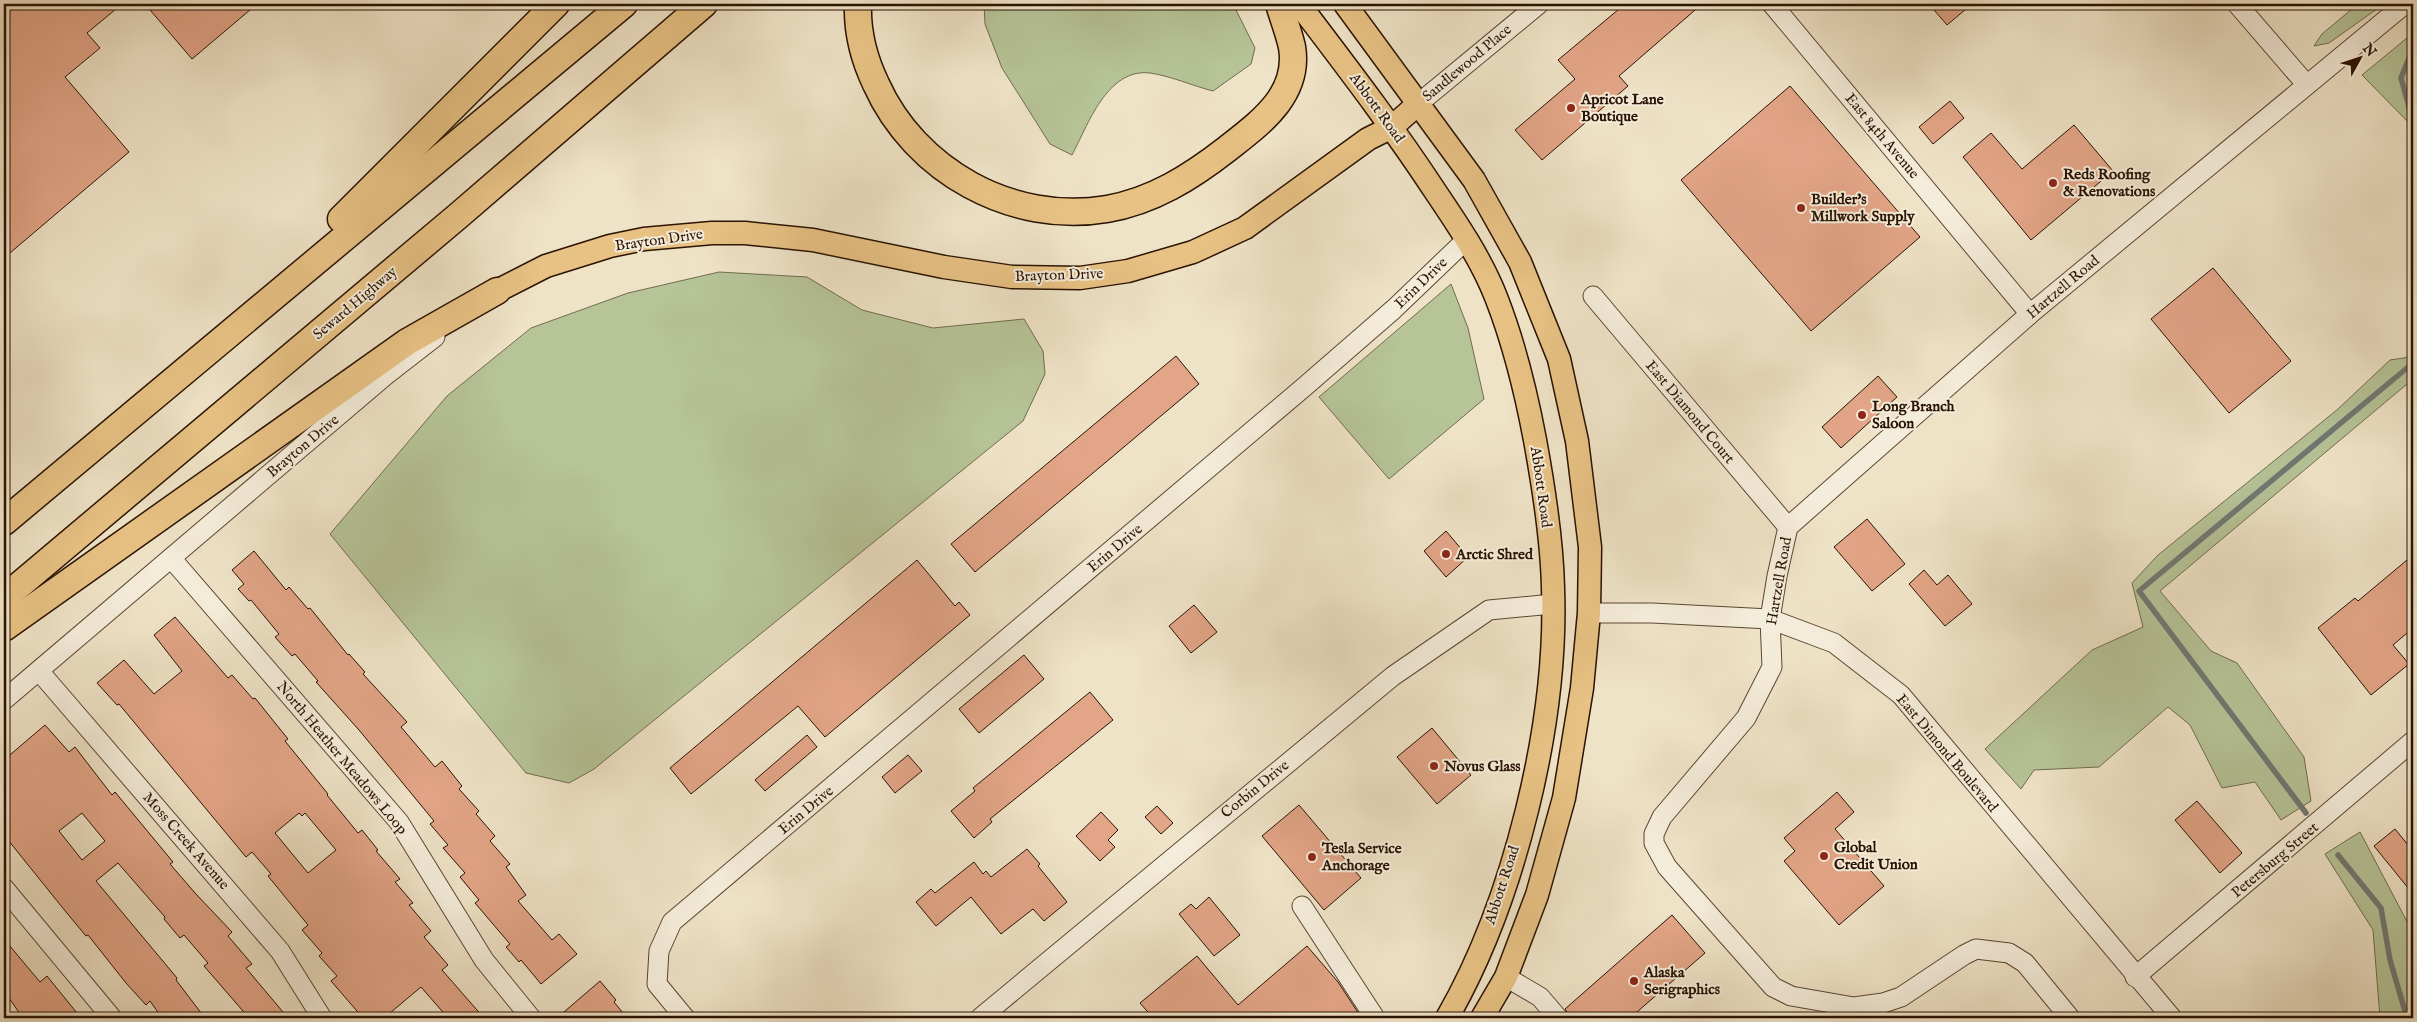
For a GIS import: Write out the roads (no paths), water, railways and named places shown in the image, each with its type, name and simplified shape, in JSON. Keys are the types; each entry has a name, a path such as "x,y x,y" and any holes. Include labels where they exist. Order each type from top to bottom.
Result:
{"highway":[{"path":"231,330 556,4"},
{"path":"4,522 231,330 624,4"},
{"name":"Seward Highway","path":"4,598 458,216 704,4"},
{"path":"858,4 862,45 870,72 894,117 907,136 924,153 963,182 989,194 1035,208 1086,211 1130,204 1166,190 1205,166 1267,116 1284,96 1293,68 1292,47 1279,4"},
{"path":"4,628 407,342 497,291"}],"main road":[{"name":"Abbott Road","path":"1299,4 1392,127 1467,239 1496,296 1525,387 1543,486 1553,604 1549,689 1532,790 1505,882 1470,978 1447,1018"},
{"path":"1345,4 1474,180 1520,262 1559,358 1578,451 1590,547 1589,613 1582,688 1564,798 1537,896 1506,977 1482,1018"},
{"name":"Brayton Drive","path":"497,291 546,266 610,246 661,237 712,233 813,240 944,267 1012,277 1080,278 1128,271 1193,252 1245,228 1368,139 1392,127 1418,104"},
{"path":"1553,604 1589,613"},
{"path":"1462,1018 1468,1006 1470,978"}],"street":[{"name":"Sandlewood Place","path":"1418,104 1538,4"},
{"name":"East 84th Avenue","path":"1772,4 2030,314"},
{"path":"2237,4 2306,84"},
{"name":"Hartzell Road","path":"2070,1018 2024,963 2009,953 1976,949 1902,997 1863,1011 1854,1007 1791,996 1772,987 1667,866 1654,843 1654,834 1662,817 1746,718 1772,667 1770,619 1788,527 2030,314 2405,4"},
{"name":"Erin Drive","path":"685,1018 657,984 659,951 672,922 1303,388 1394,309 1467,239"},
{"name":"Brayton Drive","path":"4,700 386,375 497,291"},
{"name":"East Diamond Court","path":"1593,296 1788,527"},
{"name":"North Heather Meadows Loop","path":"172,558 399,822 484,960 531,1018"},
{"name":"Corbin Drive","path":"980,1018 1393,676 1489,610 1553,604"},
{"name":"East Dimond Boulevard","path":"1589,613 1652,613 1770,619 1834,643 1900,695 2172,1018"},
{"name":"Moss Creek Avenue","path":"39,671 280,951 322,1018"},
{"name":"Petersburg Street","path":"2136,977 2413,741"},
{"path":"4,888 112,1018"},
{"path":"1302,906 1375,1018"},
{"path":"1506,977 1540,997 1558,1018"}],"waterway":[{"path":"2413,48 2401,78 2413,121"},
{"path":"2306,813 2139,591 2413,363"},
{"path":"2338,855 2381,908 2390,960 2407,1018"}],"place":[{"name":"Apricot Lane Boutique","path":"1571,108"},
{"name":"Reds Roofing & Renovations","path":"2053,183"},
{"name":"Builder's Millwork Supply","path":"1801,208"},
{"name":"Long Branch Saloon","path":"1862,415"},
{"name":"Arctic Shred","path":"1446,554"},
{"name":"Novus Glass","path":"1434,766"},
{"name":"Global Credit Union","path":"1824,856"},
{"name":"Tesla Service Anchorage","path":"1312,857"},
{"name":"Alaska Serigraphics","path":"1634,981"}]}
